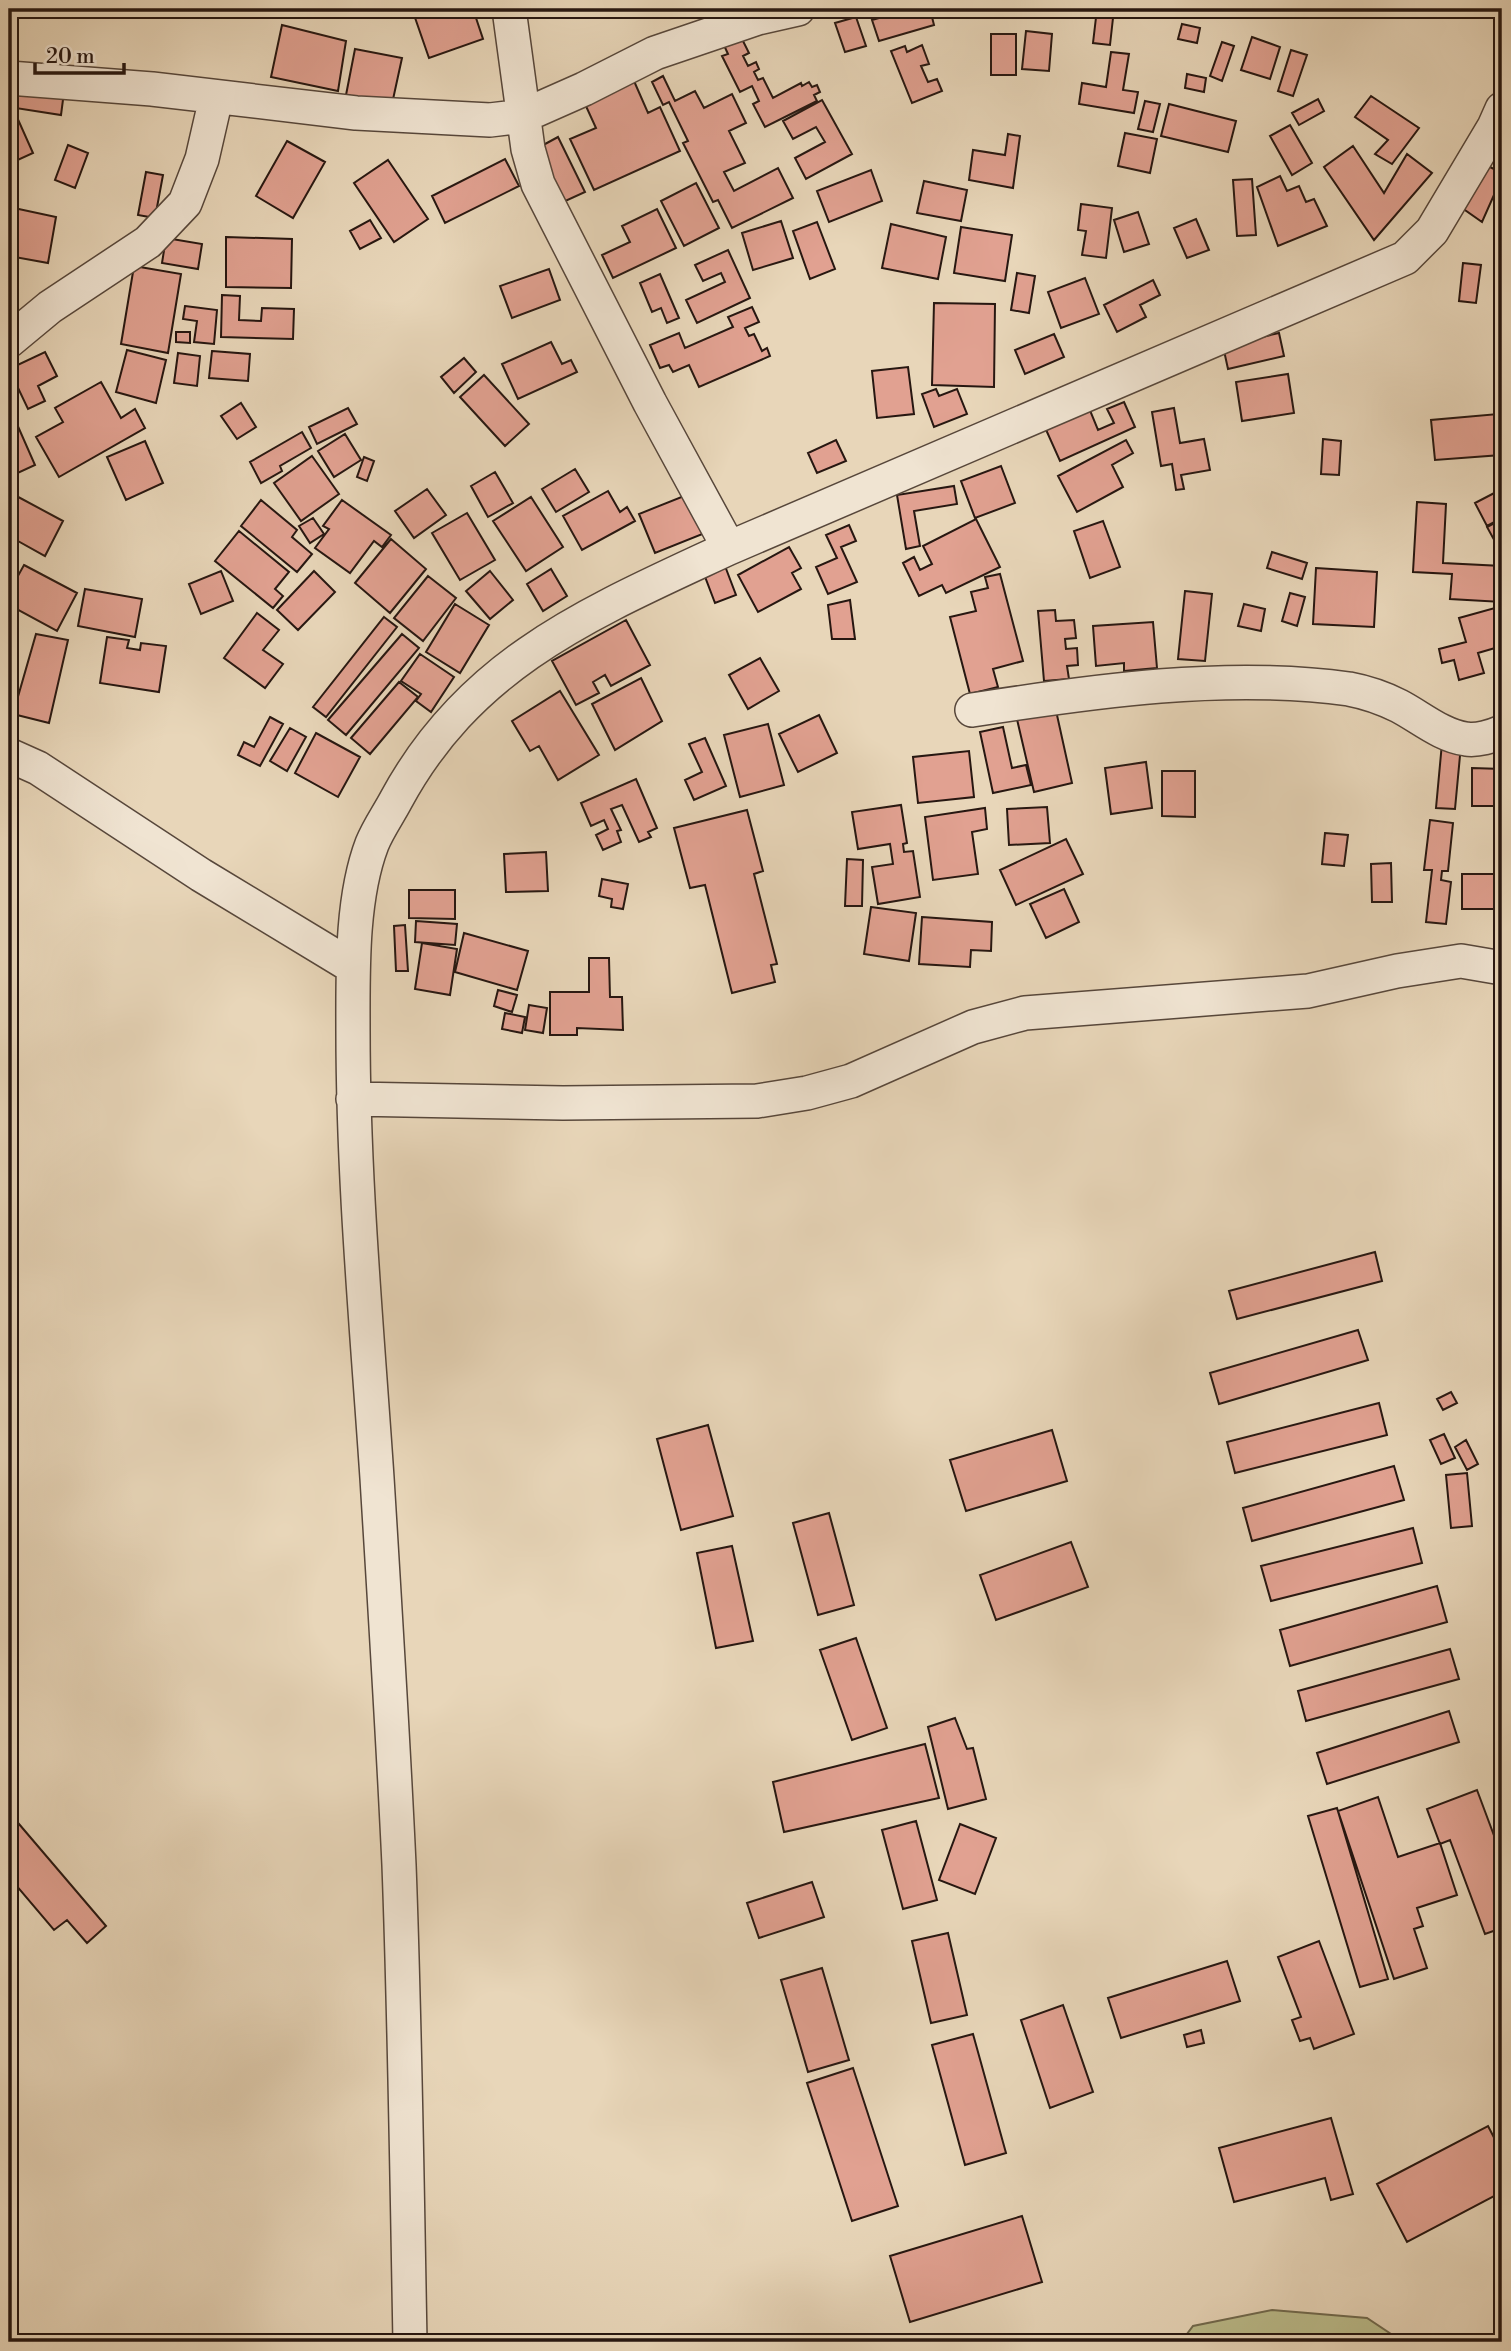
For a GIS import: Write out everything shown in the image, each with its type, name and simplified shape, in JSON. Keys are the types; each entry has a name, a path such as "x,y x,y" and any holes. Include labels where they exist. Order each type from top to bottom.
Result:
{"street":[{"path":"509,9 528,149 538,184 650,403 729,548"},
{"path":"9,78 152,89 356,113 490,120 523,116 655,53 758,18 798,9"},
{"path":"9,341 50,307 148,242 184,203 202,159 216,98"},
{"path":"410,2342 405,2042 398,1851 353,1099 353,967 359,897 372,844 407,779 450,719 484,685 532,648 623,598 729,548 1405,258 1432,232 1500,125"},
{"path":"972,710 1074,694 1257,681 1352,690 1398,705 1434,727 1466,740 1502,732"},
{"path":"9,755 38,768 201,875 353,967"},
{"path":"353,1099 563,1103 757,1101 807,1093 851,1081 973,1027 1025,1013 1308,992 1397,971 1461,961 1502,968"}],"green space":[{"path":"1272,2310 1367,2318 1403,2342 1181,2342 1193,2326"}],"building":[{"path":"412,9 473,9 483,39 429,58"},
{"path":"910,9 930,9 934,25 879,41 872,20"},
{"path":"1097,9 1114,9 1110,45 1093,43"},
{"path":"856,17 866,46 845,52 835,23"},
{"path":"1182,24 1200,28 1197,43 1178,39"},
{"path":"282,25 346,41 338,91 271,77"},
{"path":"1026,31 1052,34 1049,71 1022,69"},
{"path":"739,33 749,53 743,56 748,66 756,62 759,69 754,72 758,80 763,78 773,98 801,83 802,86 809,82 812,87 817,85 820,92 814,95 817,101 765,127 753,104 759,101 752,86 740,92 722,56 728,54 722,41"},
{"path":"991,34 1016,34 1016,75 991,75"},
{"path":"1252,37 1280,47 1270,79 1241,70"},
{"path":"1222,42 1234,46 1222,81 1210,76"},
{"path":"922,45 929,64 921,66 928,82 937,79 942,91 912,103 891,51 905,46 907,52"},
{"path":"355,49 402,58 392,104 346,95"},
{"path":"1291,50 1307,55 1293,96 1278,91"},
{"path":"1111,52 1129,54 1123,90 1138,92 1134,113 1079,104 1082,83 1106,87"},
{"path":"1187,74 1206,78 1204,92 1185,88"},
{"path":"663,76 675,101 695,91 704,108 732,94 746,123 729,131 745,163 724,172 734,191 778,168 793,198 732,228 718,200 713,202 683,143 688,141 669,102 663,105 652,82"},
{"path":"634,81 648,113 660,107 680,151 594,190 570,139 596,128 585,104"},
{"path":"10,85 64,92 61,115 9,107"},
{"path":"1371,96 1419,128 1392,164 1375,154 1388,140 1355,117"},
{"path":"1318,99 1324,111 1299,125 1292,113"},
{"path":"822,100 852,154 806,179 795,158 825,142 816,127 793,139 783,121"},
{"path":"1145,101 1160,104 1153,132 1138,129"},
{"path":"1169,104 1236,121 1228,152 1161,136"},
{"path":"16,115 33,153 9,164 9,118"},
{"path":"1290,125 1312,163 1292,175 1270,136"},
{"path":"1125,133 1157,139 1150,173 1118,166"},
{"path":"1008,134 1020,136 1013,188 969,180 973,150 1005,155"},
{"path":"558,137 585,192 561,203 534,150"},
{"path":"287,141 325,162 293,218 256,196"},
{"path":"68,145 88,153 75,188 55,180"},
{"path":"1353,146 1384,193 1407,154 1432,173 1374,240 1324,167"},
{"path":"505,159 519,186 445,223 432,196"},
{"path":"388,160 428,219 394,242 354,183"},
{"path":"1486,165 1502,173 1502,177 1482,222 1455,203"},
{"path":"871,170 882,201 829,222 817,191"},
{"path":"146,172 163,175 155,218 138,215"},
{"path":"1280,176 1287,191 1299,186 1306,202 1314,199 1327,226 1278,246 1257,187"},
{"path":"1252,179 1256,235 1237,236 1233,180"},
{"path":"924,181 967,190 961,221 917,213"},
{"path":"696,183 719,228 684,246 661,201"},
{"path":"1081,204 1112,208 1106,258 1082,255 1086,231 1078,230"},
{"path":"14,208 56,217 48,263 9,256 9,235"},
{"path":"657,209 676,248 613,278 602,255 630,242 622,226"},
{"path":"1138,212 1149,244 1124,252 1114,220"},
{"path":"1196,219 1209,250 1187,258 1174,228"},
{"path":"370,220 381,238 360,249 350,231"},
{"path":"781,221 793,258 753,270 742,233"},
{"path":"817,222 835,269 810,279 793,231"},
{"path":"891,224 946,237 938,279 882,268"},
{"path":"961,227 1012,235 1005,281 954,273"},
{"path":"226,237 292,239 291,288 226,287"},
{"path":"166,238 202,244 198,269 162,263"},
{"path":"728,250 750,298 697,323 686,300 725,282 721,273 703,281 695,265"},
{"path":"1463,263 1481,265 1476,303 1459,301"},
{"path":"134,266 181,274 168,353 121,344"},
{"path":"549,269 560,300 512,318 500,286"},
{"path":"1017,273 1035,276 1029,313 1011,310"},
{"path":"660,274 679,318 667,323 661,308 652,312 640,283"},
{"path":"1085,278 1099,314 1061,328 1048,292"},
{"path":"1153,280 1160,295 1140,305 1146,317 1117,332 1104,305"},
{"path":"222,295 240,296 239,320 261,321 262,308 294,309 293,339 221,337"},
{"path":"934,303 995,304 994,387 932,385"},
{"path":"185,306 217,310 214,344 194,342 197,321 183,319"},
{"path":"752,307 759,322 745,328 749,336 754,334 762,351 767,348 770,356 699,387 689,365 673,372 669,365 660,368 650,345 679,333 685,348 733,327 728,317"},
{"path":"176,332 190,332 190,343 176,342"},
{"path":"1279,333 1284,356 1228,369 1223,346"},
{"path":"1054,334 1064,357 1025,374 1015,350"},
{"path":"551,342 562,364 571,360 577,372 518,399 502,364"},
{"path":"127,350 166,360 156,403 116,392"},
{"path":"212,351 250,354 248,381 209,378"},
{"path":"45,352 57,376 38,386 45,401 28,409 9,369"},
{"path":"178,353 200,356 197,386 174,383"},
{"path":"464,358 476,372 454,393 441,377"},
{"path":"908,367 914,414 877,418 872,371"},
{"path":"1288,374 1294,413 1242,421 1236,382"},
{"path":"484,375 529,424 505,446 460,397"},
{"path":"101,382 121,418 135,409 145,428 59,477 36,437 63,422 55,408"},
{"path":"936,389 939,396 957,389 967,414 934,427 922,394"},
{"path":"1124,402 1135,427 1060,461 1043,423 1087,403 1098,430 1114,423 1107,409"},
{"path":"241,403 256,427 237,439 221,416"},
{"path":"9,406 35,465 9,477"},
{"path":"348,408 357,424 317,444 309,427"},
{"path":"1174,408 1180,443 1204,439 1210,470 1181,475 1184,489 1176,490 1172,464 1161,466 1152,412"},
{"path":"1498,414 1501,455 1435,460 1431,420"},
{"path":"302,432 311,448 280,466 282,471 261,483 250,462"},
{"path":"345,434 361,460 334,477 318,451"},
{"path":"1323,439 1341,441 1339,475 1321,474"},
{"path":"836,440 846,461 817,473 808,453"},
{"path":"1126,440 1133,453 1112,465 1123,487 1077,512 1058,476"},
{"path":"145,441 163,483 126,500 107,457"},
{"path":"312,456 339,494 301,521 274,483"},
{"path":"364,457 374,461 367,481 357,477"},
{"path":"1001,466 1015,503 975,518 961,481"},
{"path":"575,469 589,492 556,512 542,489"},
{"path":"495,472 513,503 488,517 471,486"},
{"path":"954,486 957,504 914,511 920,546 906,549 897,495"},
{"path":"427,489 446,515 414,538 395,511"},
{"path":"1502,489 1502,518 1487,526 1475,503"},
{"path":"608,491 620,512 627,507 635,521 582,550 563,516"},
{"path":"9,492 63,521 45,556 9,536"},
{"path":"689,494 705,533 655,553 639,514"},
{"path":"531,497 563,547 526,571 493,521"},
{"path":"261,500 297,530 292,537 312,554 297,572 241,526"},
{"path":"342,500 391,535 382,547 374,541 350,573 315,548 329,529 323,526"},
{"path":"1417,502 1446,504 1443,563 1502,566 1502,602 1450,599 1452,574 1413,572"},
{"path":"467,513 495,560 460,580 432,533"},
{"path":"313,518 324,534 310,543 299,526"},
{"path":"976,519 1000,567 946,593 942,585 919,596 903,563 914,557 920,570 932,564 923,546"},
{"path":"1502,519 1502,545 1498,547 1487,527"},
{"path":"1103,521 1120,567 1090,578 1074,531"},
{"path":"849,525 856,541 841,547 857,582 828,594 816,567 837,558 826,535"},
{"path":"239,531 289,572 275,589 283,596 273,608 215,561"},
{"path":"391,539 426,569 390,613 355,583"},
{"path":"789,547 801,568 792,573 801,589 758,612 738,575"},
{"path":"1272,552 1307,563 1302,579 1267,568"},
{"path":"24,565 77,593 57,631 9,605 9,592"},
{"path":"725,566 736,595 715,603 704,574"},
{"path":"1316,568 1377,572 1374,627 1313,624"},
{"path":"551,569 567,596 543,611 527,584"},
{"path":"221,571 233,601 201,614 189,584"},
{"path":"314,571 335,592 298,630 277,610"},
{"path":"490,571 513,600 490,619 466,591"},
{"path":"1000,574 1023,661 993,669 998,687 970,694 950,617 976,611 971,592 988,588 985,577"},
{"path":"428,576 456,598 423,641 394,618"},
{"path":"85,589 142,599 135,637 78,626"},
{"path":"1185,591 1212,594 1205,661 1178,659"},
{"path":"1290,593 1305,597 1297,626 1282,621"},
{"path":"850,600 855,639 832,639 828,605"},
{"path":"455,604 489,625 460,673 426,652"},
{"path":"1244,604 1265,609 1261,631 1238,626"},
{"path":"1502,606 1502,646 1478,653 1484,673 1459,680 1454,660 1442,663 1439,649 1466,642 1459,618"},
{"path":"1055,610 1056,621 1074,620 1076,638 1065,639 1066,649 1077,648 1078,665 1067,666 1069,679 1044,681 1038,611"},
{"path":"257,613 279,630 263,650 283,664 265,688 224,658"},
{"path":"384,617 397,627 326,717 313,707"},
{"path":"626,620 650,665 611,686 605,675 593,682 599,693 576,705 552,661"},
{"path":"1153,622 1157,668 1124,671 1124,663 1096,666 1093,626"},
{"path":"36,634 68,640 49,723 13,714"},
{"path":"402,634 419,648 346,735 328,720"},
{"path":"107,637 129,640 127,648 140,650 141,643 166,646 159,692 100,683"},
{"path":"420,654 454,677 431,712 416,701 421,694 401,681"},
{"path":"760,658 779,691 748,709 729,675"},
{"path":"641,678 662,721 615,750 592,704"},
{"path":"399,682 418,697 370,754 351,738"},
{"path":"560,691 599,755 558,780 539,746 530,751 512,721"},
{"path":"1055,706 1072,783 1034,792 1016,715"},
{"path":"819,715 837,753 798,772 779,734"},
{"path":"270,717 283,724 260,766 238,755 244,742 254,747"},
{"path":"768,724 784,785 740,797 724,735"},
{"path":"1003,727 1012,768 1026,765 1031,785 993,793 980,732"},
{"path":"290,728 306,737 287,771 270,761"},
{"path":"316,733 360,757 338,797 295,773"},
{"path":"705,738 726,786 694,800 685,780 702,772 689,744"},
{"path":"1442,743 1461,745 1455,809 1436,808"},
{"path":"969,751 974,797 918,803 913,757"},
{"path":"1146,762 1152,808 1111,814 1105,768"},
{"path":"1472,768 1502,769 1502,806 1472,806"},
{"path":"1162,771 1195,771 1195,817 1162,816"},
{"path":"636,779 657,828 648,832 651,837 639,842 622,805 611,809 621,830 617,831 621,842 603,850 596,835 608,829 604,820 591,826 581,803"},
{"path":"901,805 907,843 903,844 904,852 913,851 920,897 878,904 872,867 893,864 890,844 858,849 852,812"},
{"path":"1047,807 1050,843 1009,845 1007,809"},
{"path":"985,808 987,829 972,832 978,874 933,880 925,817"},
{"path":"747,810 763,871 754,874 777,964 771,965 775,982 732,993 705,885 690,888 674,828"},
{"path":"1430,820 1453,823 1448,871 1442,871 1441,880 1451,882 1446,924 1426,922 1432,870 1424,870"},
{"path":"1325,833 1348,835 1344,866 1322,864"},
{"path":"1066,839 1083,874 1016,905 1000,870"},
{"path":"546,852 548,891 506,892 504,854"},
{"path":"847,859 863,860 862,906 845,906"},
{"path":"1496,861 1502,861 1502,909 1462,909 1462,874 1496,874"},
{"path":"1391,863 1392,902 1372,902 1371,864"},
{"path":"602,879 628,884 623,909 611,907 612,899 599,896"},
{"path":"1064,889 1079,922 1046,938 1030,904"},
{"path":"409,890 455,890 455,919 409,918"},
{"path":"871,907 916,913 909,961 864,954"},
{"path":"922,917 992,922 991,951 971,950 970,967 919,964"},
{"path":"416,921 457,924 455,945 415,942"},
{"path":"405,925 408,971 396,971 394,926"},
{"path":"464,933 528,951 517,990 455,972"},
{"path":"422,943 457,949 450,995 415,989"},
{"path":"589,958 609,958 610,997 622,997 623,1030 577,1028 577,1035 550,1035 550,992 589,992"},
{"path":"498,990 517,995 512,1012 494,1006"},
{"path":"529,1005 547,1008 543,1033 525,1030"},
{"path":"505,1013 525,1017 522,1033 502,1029"},
{"path":"1375,1252 1382,1281 1237,1319 1229,1291"},
{"path":"1358,1330 1368,1360 1219,1404 1210,1373"},
{"path":"1451,1392 1457,1403 1443,1410 1437,1399"},
{"path":"1379,1403 1387,1435 1235,1473 1227,1442"},
{"path":"708,1425 733,1516 681,1530 657,1439"},
{"path":"1052,1430 1067,1481 966,1511 950,1460"},
{"path":"1444,1434 1455,1458 1441,1464 1430,1440"},
{"path":"1466,1440 1478,1464 1467,1470 1455,1447"},
{"path":"1394,1466 1404,1500 1252,1541 1243,1508"},
{"path":"1467,1473 1472,1526 1451,1528 1446,1475"},
{"path":"829,1513 854,1605 818,1615 793,1523"},
{"path":"1413,1528 1422,1563 1271,1601 1261,1566"},
{"path":"1071,1542 1088,1587 996,1620 980,1575"},
{"path":"732,1546 753,1641 716,1648 697,1553"},
{"path":"1437,1586 1447,1622 1290,1666 1280,1630"},
{"path":"856,1638 887,1728 852,1740 820,1650"},
{"path":"1450,1649 1459,1679 1306,1721 1298,1691"},
{"path":"1449,1711 1459,1742 1327,1784 1317,1753"},
{"path":"955,1718 967,1749 973,1748 986,1799 948,1809 928,1727"},
{"path":"925,1744 939,1798 784,1832 773,1782"},
{"path":"1477,1790 1502,1857 1502,1928 1485,1934 1450,1840 1440,1844 1427,1809"},
{"path":"1378,1797 1398,1857 1440,1843 1457,1895 1417,1908 1423,1926 1414,1929 1427,1968 1394,1979 1338,1811"},
{"path":"1337,1808 1388,1979 1360,1987 1308,1816"},
{"path":"916,1821 937,1900 903,1909 882,1830"},
{"path":"19,1824 106,1926 87,1943 67,1920 54,1930 9,1877 9,1833"},
{"path":"960,1824 996,1838 975,1894 939,1880"},
{"path":"812,1882 824,1917 759,1938 747,1903"},
{"path":"948,1933 967,2015 931,2023 912,1941"},
{"path":"1319,1941 1354,2034 1314,2049 1310,2038 1300,2041 1292,2020 1301,2017 1278,1957"},
{"path":"1227,1961 1240,2001 1121,2038 1108,1998"},
{"path":"822,1968 849,2060 808,2072 781,1980"},
{"path":"1063,2005 1093,2092 1050,2108 1021,2020"},
{"path":"1201,2030 1204,2043 1187,2047 1184,2035"},
{"path":"973,2034 1006,2153 965,2165 932,2045"},
{"path":"853,2068 898,2206 852,2221 807,2083"},
{"path":"1331,2118 1353,2194 1331,2200 1325,2178 1234,2202 1219,2148"},
{"path":"1488,2126 1502,2153 1502,2192 1407,2242 1377,2184"},
{"path":"1022,2216 1042,2282 910,2322 890,2256"}]}
